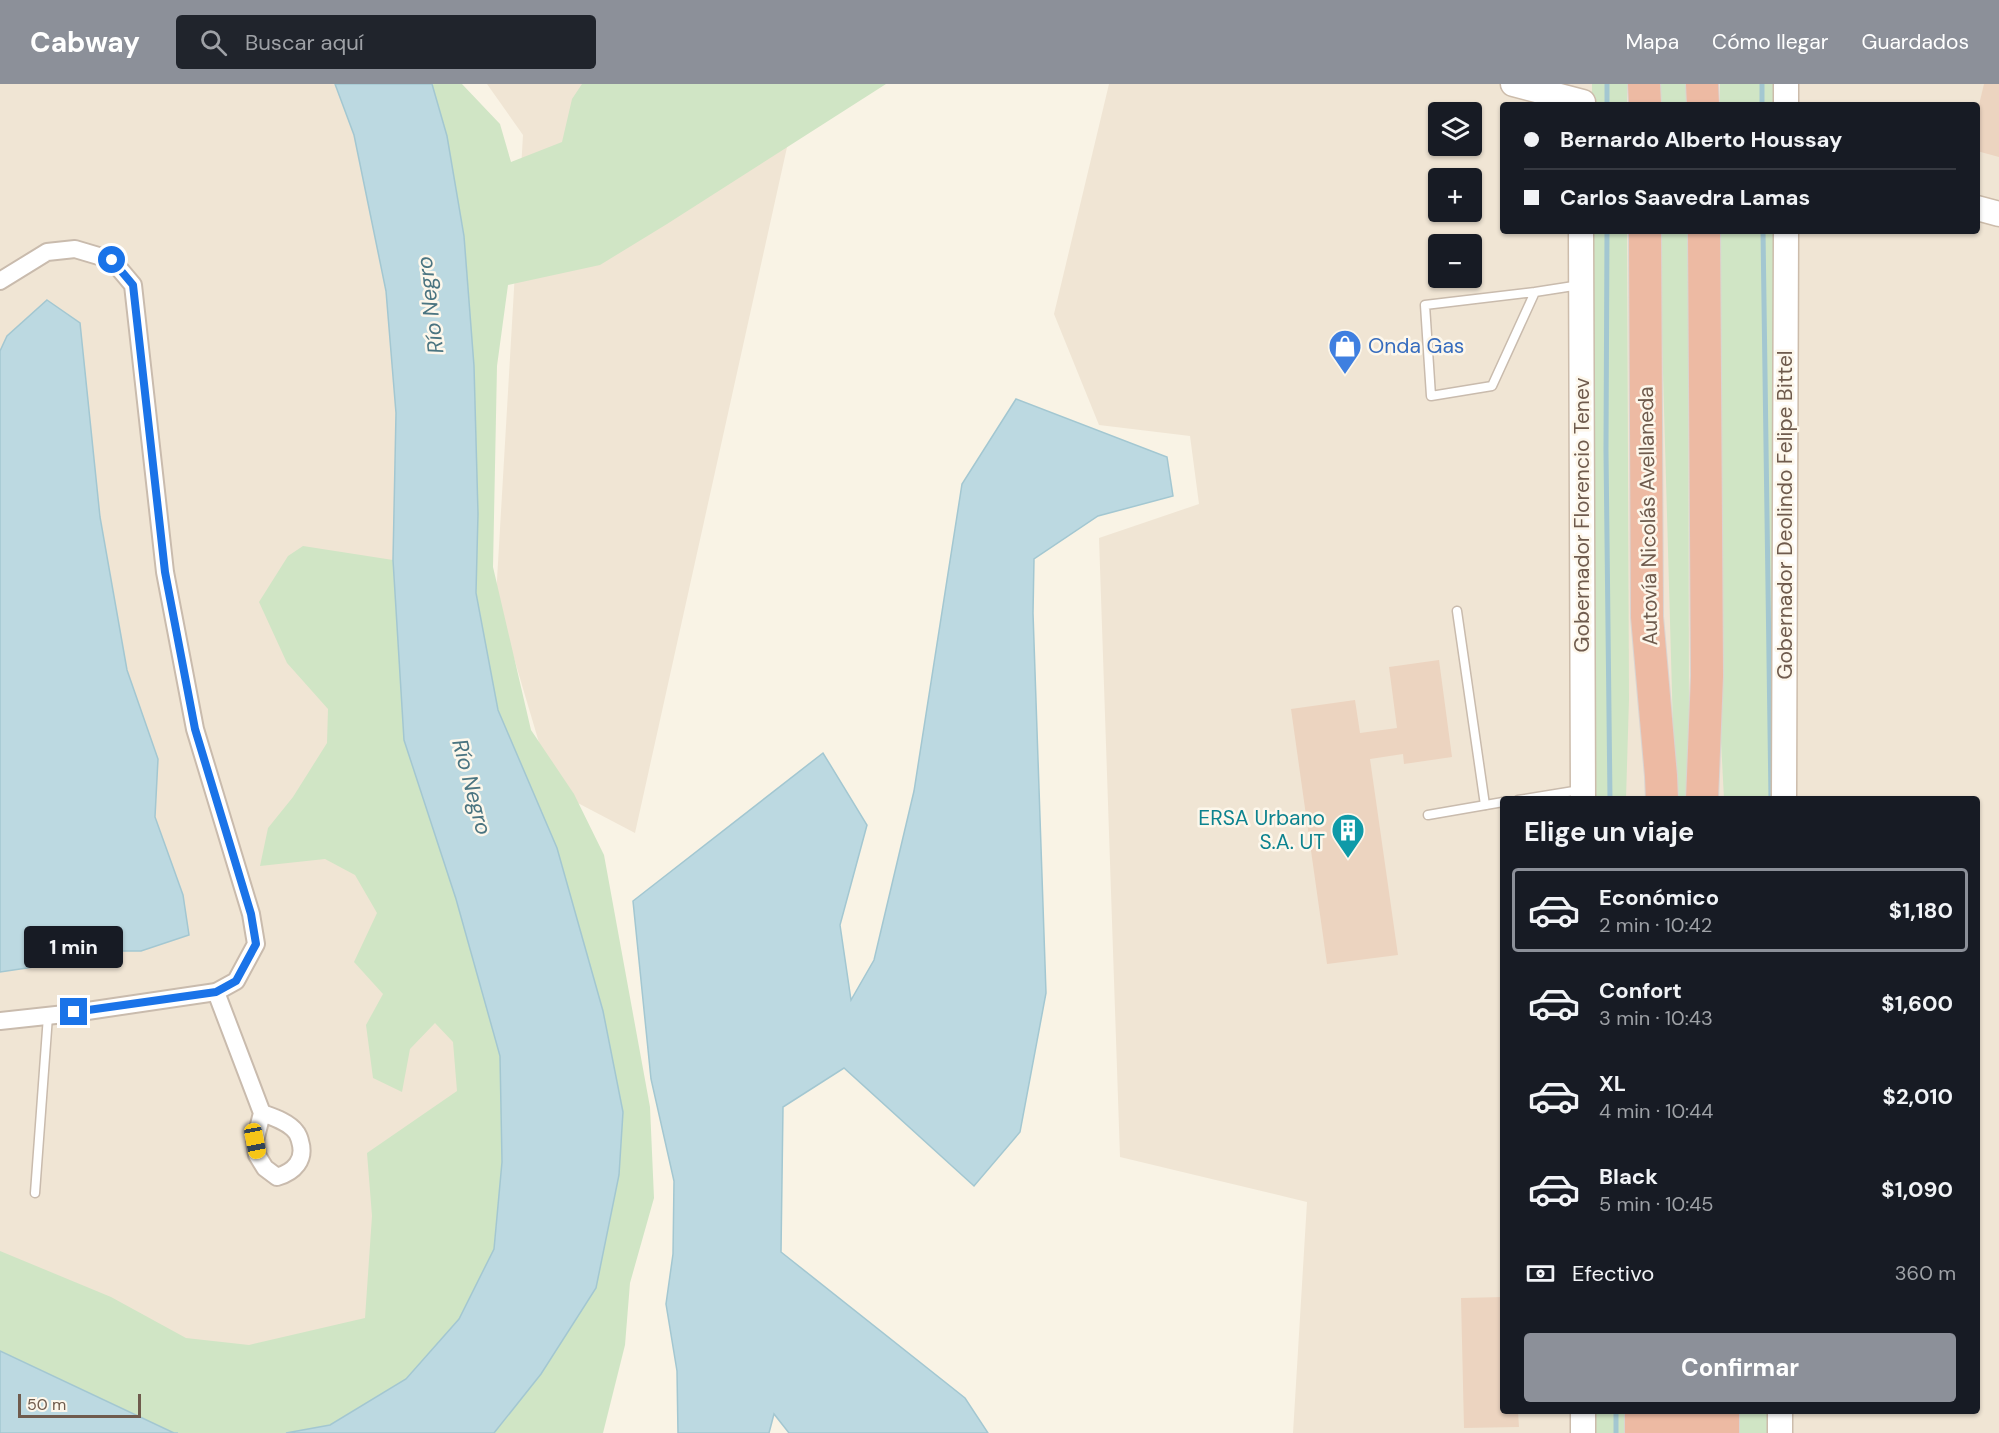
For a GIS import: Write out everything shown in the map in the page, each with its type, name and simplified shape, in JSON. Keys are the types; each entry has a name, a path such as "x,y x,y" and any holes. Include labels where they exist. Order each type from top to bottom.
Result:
{"highway":[{"path":"1644,84 1645,102"},
{"path":"1702,84 1703,102"},
{"name":"Autovía Nicolás Avellaneda","path":"1645,234 1647,616 1662,796"},
{"path":"1704,234 1707,676 1712,796"},
{"path":"1644,796 1647,616"},
{"path":"1702,796 1707,676"},
{"path":"1641,1414 1641,1433"},
{"path":"1668,1414 1668,1433"},
{"path":"1693,1414 1693,1433"},
{"path":"1723,1414 1723,1433"}],"street":[{"path":"1513,84 1583,97"},
{"path":"1786,84 1786,102"},
{"path":"1980,209 1999,214"},
{"name":"Gobernador Florencio Tenev","path":"1581,234 1583,794"},
{"name":"Gobernador Deolindo Felipe Bittel","path":"1784,796 1786,234"},
{"path":"0,280 46,252 75,249 112,260 133,285 167,584 195,729 251,914 256,944 236,981 216,992 0,1021"},
{"path":"216,992 262,1113"},
{"path":"1583,1414 1583,1433"},
{"path":"1780,1414 1780,1433"}],"lane":[{"path":"1535,292 1492,386 1431,396 1425,305 1580,285"},
{"path":"1457,611 1485,805"},
{"path":"1561,796 1583,794"},
{"path":"1428,815 1500,802"},
{"path":"35,1193 48,1016"}],"shaded area":[{"path":"0,84 335,84 354,135 386,291 396,413 393,560 399,659 502,1162 286,1433 178,1433 0,1351"},
{"path":"487,84 801,84 635,833 553,790 496,597 523,135"},
{"path":"1109,84 1999,84 1999,1433 1293,1433 1307,1202 1120,1157 1099,538 1199,504 1190,436 1099,425 1054,314"}],"green space":[{"path":"432,84 462,84 500,124 511,162 562,142 572,99 582,84 886,84 600,265 508,285 497,366 493,567 531,730 574,794 604,855 650,1107 654,1198 630,1283 625,1345 603,1433 494,1433 541,1374 557,848 498,710 476,593 478,514 474,366 464,236 447,136"},
{"path":"1592,84 1627,84 1627,102 1592,102"},
{"path":"1658,84 1688,84 1688,102 1658,102"},
{"path":"1720,84 1776,84 1776,102 1720,102"},
{"path":"1592,234 1627,234 1629,699 1626,796 1594,796"},
{"path":"1659,234 1688,234 1689,735 1687,796 1675,796"},
{"path":"1720,234 1775,234 1774,796 1724,796 1720,722"},
{"path":"303,546 393,560 399,659 456,899 500,1056 502,1162 494,1249 459,1319 406,1379 330,1425 286,1433 174,1433 0,1351 0,1251 111,1297 186,1338 249,1345 365,1318 372,1216 367,1153 457,1091 453,1042 435,1023 410,1049 402,1092 373,1078 366,1025 383,994 354,962 377,913 355,875 325,859 260,866 268,828 293,797 327,743 328,709 287,663 259,602 288,556"},
{"path":"1596,1414 1625,1414 1626,1433 1596,1433"},
{"path":"1734,1414 1773,1414 1773,1433 1734,1433"}],"water":[{"name":"Río Negro","path":"335,84 432,84 447,136 464,236 474,366 478,514 476,593 498,710 557,848 603,1011 623,1112 619,1175 596,1288 541,1374 494,1433 286,1433 330,1425 406,1379 459,1319 494,1249 502,1162 500,1056 456,899 404,740 393,560 396,413 386,291 354,135"},
{"path":"47,300 80,323 100,517 127,670 158,759 155,817 183,895 189,935 141,951 94,951 47,965 0,972 0,351 7,336"},
{"path":"1016,399 1167,457 1173,496 1098,516 1034,559 1033,613 1046,993 1020,1132 974,1186 844,1068 783,1107 781,1252 965,1398 988,1433 789,1433 774,1414 769,1433 678,1433 677,1371 666,1304 673,1254 674,1181 651,1079 633,901 823,753 867,825 840,925 851,1000 874,960 914,791 962,484"},
{"path":"0,1351 174,1433 0,1433"}],"building":[{"path":"1984,84 1999,84 1999,157 1980,152 1980,102"},
{"name":"ERSA Urbano S.A. UT","path":"1439,660 1452,757 1404,764 1403,754 1370,759 1398,955 1327,964 1291,709 1355,700 1360,733 1397,728 1389,667"},
{"path":"1500,1297 1500,1414 1518,1414 1519,1427 1464,1428 1461,1298"}],"waterway":[{"path":"1607,84 1607,102"},
{"path":"1762,84 1762,102"},
{"path":"1607,234 1606,451 1610,796"},
{"path":"1763,234 1771,796"},
{"path":"1616,1414 1616,1433"}],"place":[{"name":"Onda Gas","path":"1345,375"},
{"name":"ERSA Urbano S.A. UT","path":"1348,859"}],"route":[{"path":"74,1012 216,992 236,981 256,944 251,914 195,729 165,572 133,285 112,260"}]}
